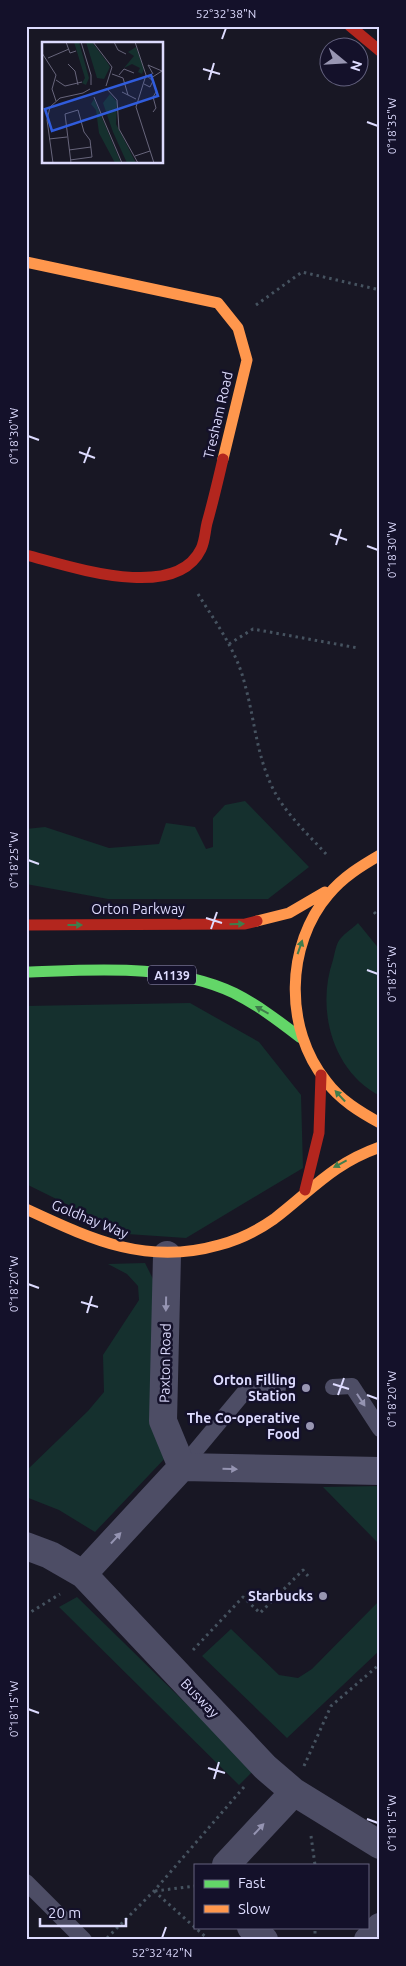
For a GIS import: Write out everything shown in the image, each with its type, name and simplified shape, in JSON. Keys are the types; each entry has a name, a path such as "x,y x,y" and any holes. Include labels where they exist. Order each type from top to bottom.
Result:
{"street":[{"path":"350,26 380,51"},
{"name":"Tresham Road","path":"26,262 202,298 218,303 235,320 247,360 201,549 183,570"},
{"path":"26,555 133,578 162,576 183,570"},
{"path":"380,848 332,889 309,921 296,959 293,999 301,1038 321,1075 350,1106 380,1123"},
{"path":"368,860 380,855"},
{"name":"Orton Parkway","path":"26,925 245,924 289,913 332,889"},
{"name":"A1139","path":"26,972 134,971 177,976 224,989 269,1014 301,1038"},
{"name":"Goldhay Way","path":"305,1190 317,1152 322,1114 321,1075"},
{"name":"Goldhay Way","path":"26,1209 83,1236 123,1250 167,1255 210,1249 251,1234 279,1215 332,1168 362,1152 380,1147"},
{"name":"Paxton Road","path":"167,1255 163,1421 182,1467"},
{"path":"83,1574 182,1467 380,1471"},
{"name":"Busway","path":"26,1546 50,1555 83,1574 265,1767 298,1781 380,1846"},
{"path":"227,1864 298,1781"},
{"path":"368,1940 380,1927"},
{"path":"253,1928 264,1940"}],"lane":[{"path":"334,1387 352,1386 380,1429"},
{"path":"182,1467 247,1389 278,1388"},
{"path":"26,1882 84,1940"}],"path":[{"path":"235,320 302,272 380,290"},
{"path":"183,570 229,644 245,684 255,739 269,782 287,812 327,856"},
{"path":"229,644 252,629 358,648"},
{"path":"374,912 380,919"},
{"path":"173,1670 244,1597 260,1613 303,1570 308,1576"},
{"path":"26,1614 66,1591 83,1574"},
{"path":"298,1781 331,1706 380,1664"},
{"path":"105,1940 154,1891 245,1786"},
{"path":"310,1826 314,1864"},
{"path":"154,1891 194,1886"},
{"path":"154,1891 194,1927"},
{"path":"195,1928 208,1940"}],"green space":[{"path":"245,801 309,867 268,899 108,899 26,884 26,829 45,827 109,848 159,844 166,823 195,827 206,849 213,847 213,818 225,805"},
{"path":"358,923 380,950 380,1096 364,1085 350,1071 332,1037 328,1018 326,998 328,979 337,945 339,940"},
{"path":"190,1003 259,1042 301,1095 303,1168 186,1238 127,1234 26,1184 26,1006"},
{"path":"145,1263 159,1291 168,1455 95,1532 59,1510 26,1497 26,1471 88,1411 104,1392 103,1355 139,1300 138,1286 127,1274 108,1264"},
{"path":"380,1486 380,1545 323,1487"},
{"path":"77,1597 254,1770 239,1785 59,1607"},
{"path":"380,1600 380,1650 287,1738 202,1656 231,1629 279,1675 298,1678 312,1669"}],"traffic: fast":[{"path":"26,972 132,970 184,977 210,983 234,993 260,1008 301,1038"}],"traffic: slow":[{"path":"26,262 218,303 238,328 247,360 223,459"},
{"path":"380,855 340,882 329,894 315,915 304,937 295,987 297,1012 303,1037 312,1060 326,1081 344,1100 380,1123"},
{"path":"257,921 289,913 325,892"},
{"path":"26,1209 73,1230 120,1246 143,1251 192,1251 226,1243 254,1231 274,1219 323,1178 349,1161 380,1147"}],"traffic: jam":[{"path":"350,26 380,51"},
{"path":"26,555 94,572 146,578 169,574 188,565 202,546 223,459"},
{"path":"26,925 245,924 257,921"},
{"path":"305,1190 319,1133 321,1075"}],"place":[{"name":"Orton Filling Station","path":"306,1388"},
{"name":"The Co-operative Food","path":"310,1426"},
{"name":"Starbucks","path":"323,1596"}]}
